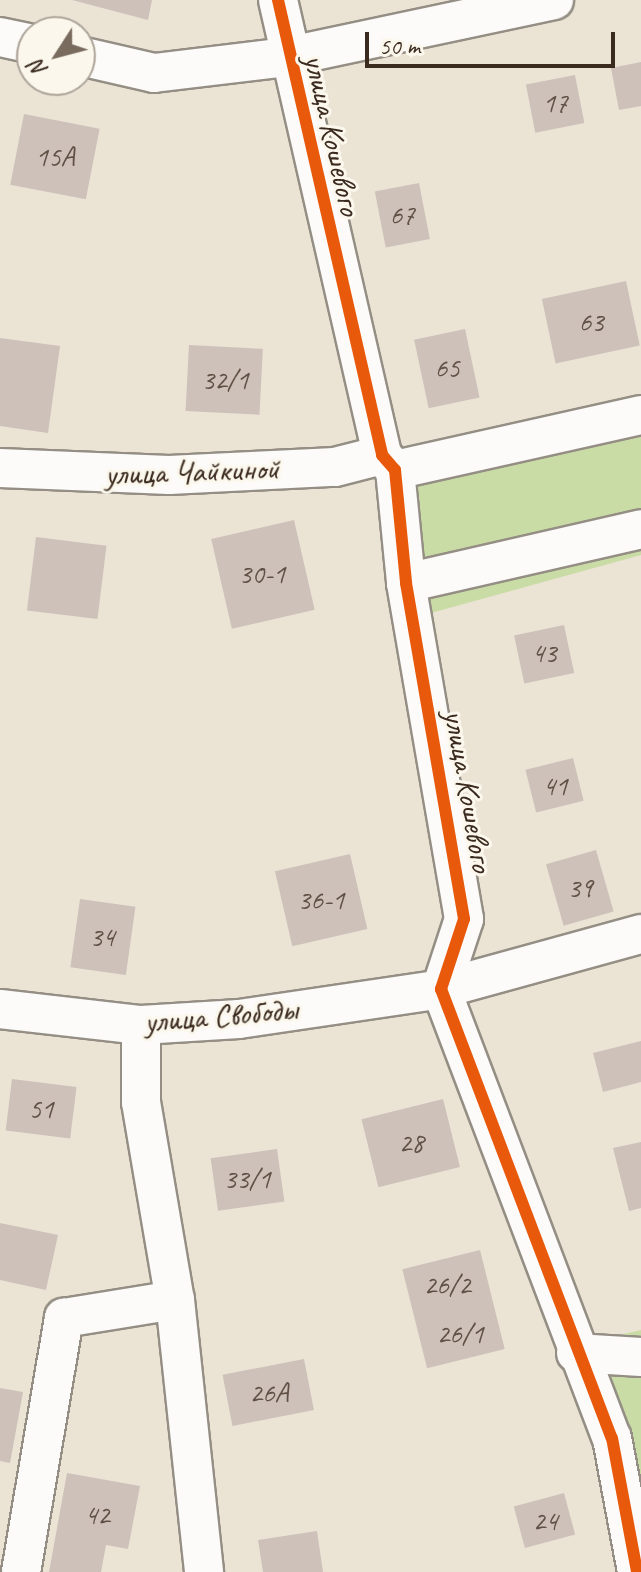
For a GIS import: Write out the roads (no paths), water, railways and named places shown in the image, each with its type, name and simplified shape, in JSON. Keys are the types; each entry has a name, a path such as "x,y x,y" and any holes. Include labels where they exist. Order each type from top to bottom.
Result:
{"street":[{"name":"улица Кошевого","path":"278,0 286,57 389,463 406,583 464,919 441,989"},
{"path":"96,60 154,73 286,57 554,0"},
{"path":"389,463 641,415"},
{"name":"улица Чайкиной","path":"0,468 169,475 389,463"},
{"path":"406,583 641,529"},
{"name":"улица Свободы","path":"0,1009 141,1025 441,989 641,934"},
{"path":"441,989 576,1353 612,1438 637,1572"},
{"path":"141,1025 141,1102 175,1300 204,1572"},
{"path":"21,1572 64,1318 175,1300"},
{"path":"576,1353 641,1357"}]}
